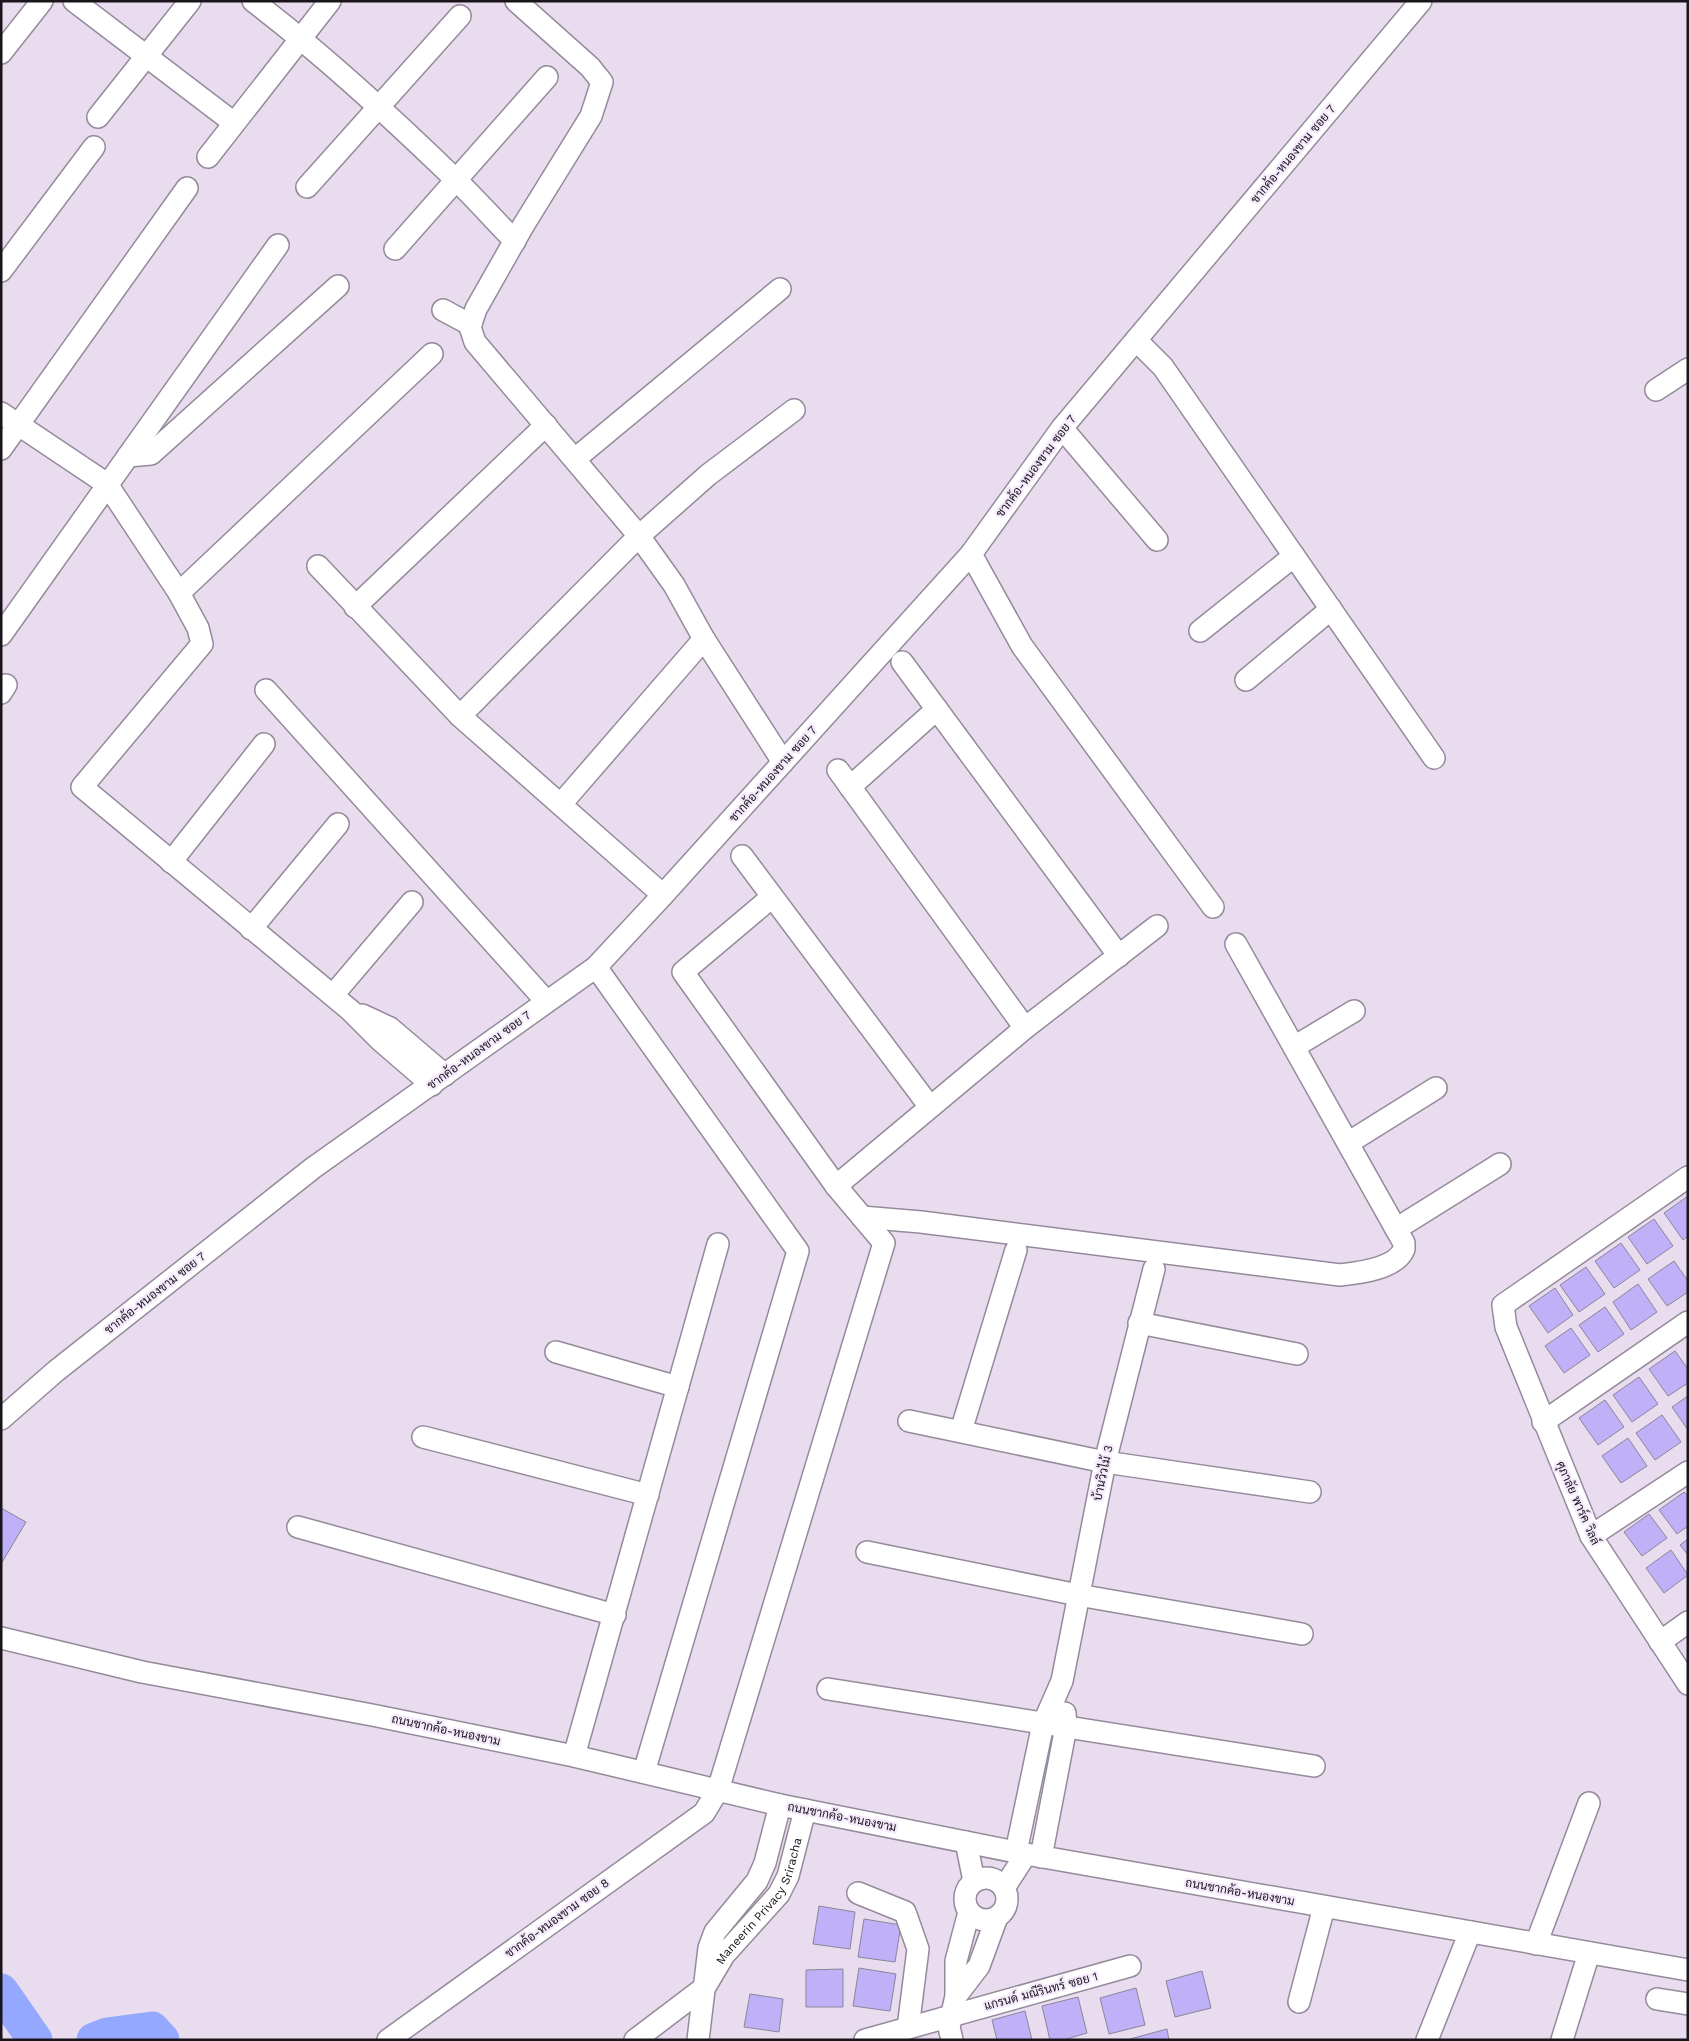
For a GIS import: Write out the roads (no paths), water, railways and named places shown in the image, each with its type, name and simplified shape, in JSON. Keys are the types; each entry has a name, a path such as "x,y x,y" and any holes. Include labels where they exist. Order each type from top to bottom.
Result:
{"street":[{"path":"1,53 42,1"},
{"path":"74,1 234,123"},
{"path":"98,117 190,1"},
{"path":"253,1 302,38 519,234"},
{"path":"208,157 330,1"},
{"path":"516,1 590,67 602,82 591,116 476,309 471,325 475,342 575,459 638,536 674,585 704,639 783,762"},
{"name":"ชากค้อ-หนองขาม ซอย 7","path":"1,1419 56,1371 312,1168 439,1080 596,967 971,554 1062,428 1421,1"},
{"path":"307,187 379,109 460,16"},
{"path":"395,249 547,77"},
{"path":"1,271 94,147"},
{"path":"1,448 10,419 186,188"},
{"path":"1,635 278,245"},
{"path":"128,456 151,454 338,286"},
{"path":"575,459 780,289"},
{"path":"443,310 471,325"},
{"path":"1136,340 1163,367 1434,758"},
{"path":"179,593 432,354"},
{"path":"1656,390 1688,369"},
{"path":"460,716 638,536 708,476 794,410"},
{"path":"10,419 108,484 179,593 198,628 202,644 82,787 251,929 333,995 380,1040 439,1080"},
{"path":"355,607 546,425"},
{"path":"1062,428 1157,540"},
{"path":"971,554 1022,646 1213,907"},
{"path":"1200,631 1294,556"},
{"path":"318,566 460,716 663,895"},
{"path":"1246,680 1331,609"},
{"path":"561,804 704,639"},
{"path":"902,662 1119,956"},
{"path":"266,690 546,1002"},
{"path":"850,787 937,709"},
{"path":"171,862 264,744"},
{"path":"838,770 1025,1028"},
{"path":"251,929 338,824"},
{"path":"742,856 930,1107"},
{"path":"772,896 683,972 836,1186 862,1217 921,1222 1340,1275 1374,1268 1396,1259 1404,1249 1404,1243 1236,944"},
{"path":"333,995 412,902"},
{"path":"836,1186 1025,1028 1157,926"},
{"path":"596,967 798,1251 644,1772"},
{"path":"1294,1047 1354,1011"},
{"path":"1348,1144 1436,1088"},
{"path":"1396,1229 1500,1164"},
{"name":"ศุภาลัย พาร์ค วิลล์","path":"1688,1177 1504,1305 1506,1327 1543,1422 1591,1536 1688,1684"},
{"name":"ชากค้อ-หนองขาม ซอย 8","path":"388,2040 704,1813 718,1790 884,1243 862,1217"},
{"path":"574,1756 718,1244"},
{"path":"961,1431 1016,1250"},
{"name":"บ้านวิวไม้ 3","path":"1028,1855 1043,1724 1062,1681 1105,1462 1154,1268"},
{"path":"1543,1422 1688,1322"},
{"path":"1139,1323 1297,1354"},
{"path":"556,1352 678,1387"},
{"path":"908,1421 1105,1462 1310,1492"},
{"path":"423,1437 648,1495"},
{"path":"1591,1536 1688,1472"},
{"path":"298,1527 615,1615"},
{"path":"867,1552 1078,1595 1302,1634"},
{"path":"1660,1642 1688,1622"},
{"name":"ถนนชากค้อ-หนองขาม","path":"1,1638 142,1672 372,1715 574,1756 780,1805 1028,1855 1688,1970"},
{"name":"บ้านวิวไม้ 3","path":"1028,1855 1066,1727 1062,1681"},
{"path":"828,1689 1314,1766"},
{"path":"1536,1944 1589,1803"},
{"name":"Maneerin Privacy Sriracha","path":"698,2040 709,1948 715,1932 757,1881 765,1864 780,1805"},
{"name":"Maneerin Privacy Sriracha","path":"705,1987 724,1955 779,1894 788,1876 805,1810"},
{"path":"966,1842 974,1882"},
{"path":"1004,1888 1028,1855"},
{"path":"985,1878 996,1880 1004,1888 1007,1898 1005,1909 997,1917 987,1921 976,1918 969,1912 964,1900 967,1890 974,1882 985,1878"},
{"path":"858,1893 905,1912 918,1949 908,2028"},
{"path":"1299,2002 1324,1906"},
{"path":"952,2040 949,2027 954,2006 956,1961 969,1912"},
{"path":"954,2006 979,1966 997,1917"},
{"path":"1427,2040 1470,1932"},
{"path":"1562,2040 1589,1953"},
{"name":"แกรนด์ มณีรินทร์ ซอย 1","path":"865,2040 908,2028 954,2006 1130,1966"},
{"path":"635,2040 705,1987"},
{"path":"1657,1999 1688,2004"}],"waterway":[{"path":"1,1991 35,2040"},
{"path":"94,2040 107,2035 152,2029 162,2040"}]}
